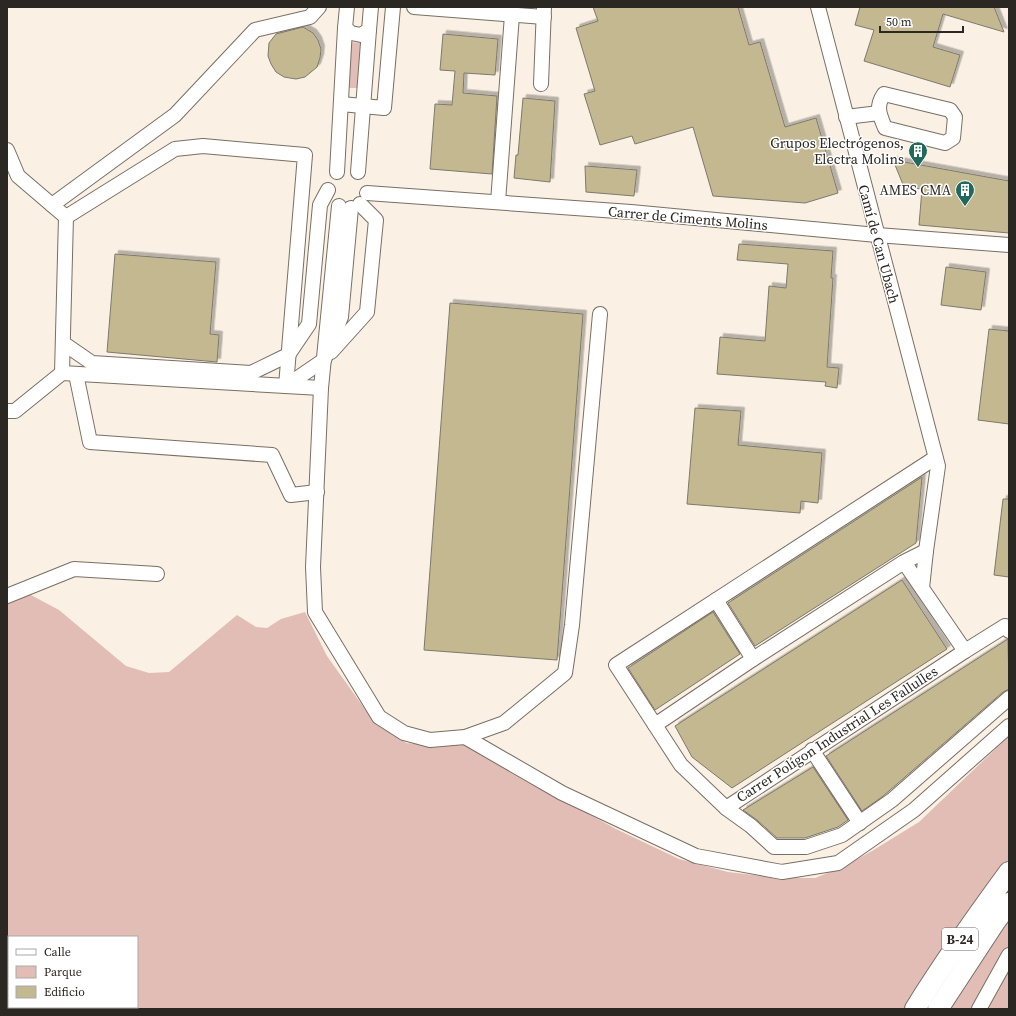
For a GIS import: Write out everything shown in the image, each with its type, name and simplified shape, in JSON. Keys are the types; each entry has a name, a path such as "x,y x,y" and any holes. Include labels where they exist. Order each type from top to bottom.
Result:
{"highway":[{"name":"B-24","path":"915,1009 939,970 1009,872"},
{"name":"B-24","path":"938,1009 995,922 1009,904"}],"street":[{"path":"52,205 174,115 255,30 310,17 319,7"},
{"path":"337,172 347,7"},
{"path":"341,104 384,108 393,7"},
{"path":"414,7 512,15 544,12 541,84"},
{"name":"Camí de Can Ubach","path":"818,7 935,458"},
{"path":"358,172 371,8"},
{"path":"498,202 512,15"},
{"path":"345,28 351,34 356,35 365,34 369,30"},
{"path":"884,94 950,110 955,117 953,138 945,143 885,128 879,112 880,99 884,94"},
{"path":"846,117 879,112"},
{"path":"66,217 175,149 203,146 305,155 286,386"},
{"path":"7,150 18,176 66,217"},
{"path":"286,386 324,360 367,312 376,220 354,203 330,197 328,190 328,183 332,176 342,169 349,169 358,172 365,179 367,186 354,203 324,360 321,388 313,567 315,612 379,717 404,734 430,740 465,737 504,723 564,673 572,625 600,314"},
{"path":"63,343 92,363 251,374 288,355 309,324 320,205 328,190"},
{"name":"Carrer de Ciments Molins","path":"354,203 498,202 632,212 1009,245"},
{"path":"66,217 63,343 69,374 90,442 272,455 291,495 316,492"},
{"path":"7,411 16,411 69,374 321,388"},
{"path":"753,659 716,600 935,458 938,466 922,588"},
{"path":"655,725 753,659 904,562 926,551"},
{"path":"904,562 965,651"},
{"path":"7,596 74,569 157,574"},
{"name":"Carrer Polígon Industrial Les Fallulles","path":"716,600 616,665 681,765 726,808 812,750 965,651 1007,628"},
{"path":"726,808 774,847 806,847 842,835 892,800 1009,698"},
{"path":"465,737 562,793 696,856 782,872 838,863 914,810 1009,726"},
{"path":"812,750 860,823"},
{"path":"979,1009 1009,955"}],"green space":[{"path":"350,42 361,43 358,88 347,88"},
{"path":"29,594 59,610 126,666 149,673 169,672 237,615 256,627 267,628 281,619 305,612 327,656 369,715 406,743 427,745 460,743 616,829 679,859 728,872 779,878 815,878 843,867 919,822 1009,736 1009,1009 7,1009 7,604"}],"building":[{"path":"593,7 738,7 749,45 760,42 785,127 816,118 838,193 805,203 713,196 693,127 635,144 632,136 600,145 584,94 595,91 576,28 598,21"},
{"path":"860,7 994,7 1004,32 943,14 933,47 960,55 950,87 864,61 874,30 855,25"},
{"path":"303,27 313,33 318,40 321,49 317,67 305,77 296,79 284,77 276,72 271,64 268,56 269,43 276,34"},
{"path":"443,34 498,39 495,75 464,73 463,93 497,96 492,174 430,169 435,104 452,105 455,71 440,70"},
{"path":"523,98 555,101 550,182 514,178 516,155 518,155"},
{"name":"AMES CMA","path":"893,160 1009,181 1009,233 919,225 922,189 904,187"},
{"path":"585,166 637,170 634,196 586,192"},
{"path":"739,244 833,251 831,278 833,278 827,367 839,368 837,388 825,386 826,382 717,374 720,337 765,341 769,286 786,288 788,264 737,260"},
{"path":"115,254 216,262 210,334 219,335 217,362 107,352"},
{"path":"946,267 986,272 981,310 941,305"},
{"path":"450,303 583,314 557,660 424,650"},
{"path":"989,329 1009,331 1009,424 978,420"},
{"path":"695,408 741,411 738,445 822,453 818,503 801,501 800,513 687,504"},
{"path":"922,477 916,543 755,646 728,603"},
{"path":"1003,499 1009,499 1009,577 994,575"},
{"path":"902,580 947,649 732,788 692,757 675,726"},
{"path":"713,612 740,654 655,710 628,668"},
{"path":"1008,639 1009,689 1003,692 882,797 862,811 826,756"},
{"path":"813,767 848,820 838,827 805,838 777,838 743,810"}],"place":[{"name":"Grupos Electrógenos, Electra Molins","path":"918,168"},
{"name":"AMES CMA","path":"965,207"}]}
